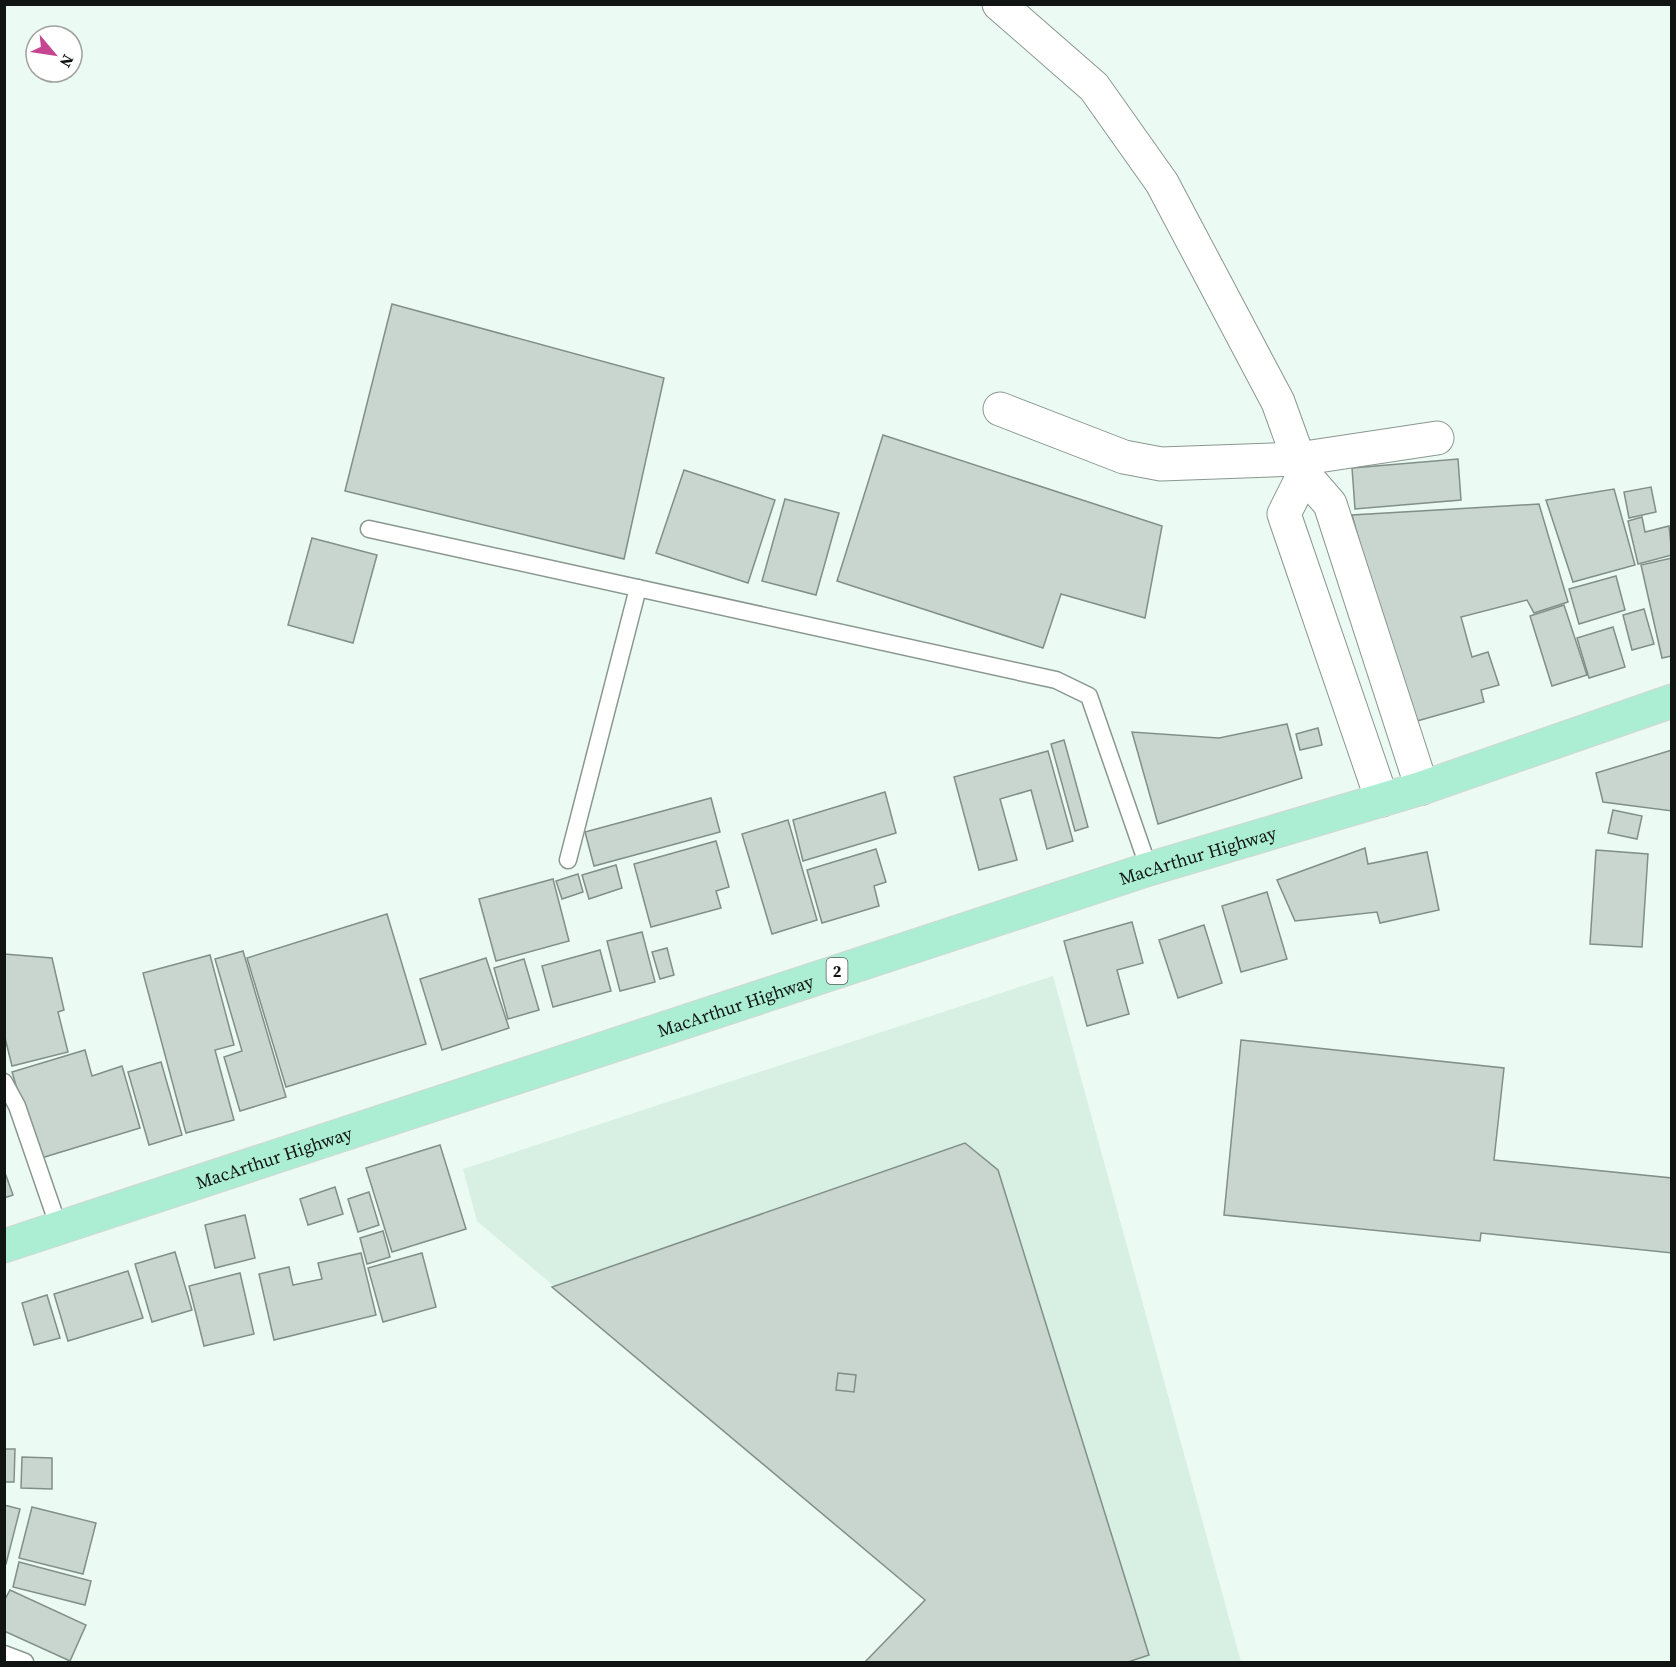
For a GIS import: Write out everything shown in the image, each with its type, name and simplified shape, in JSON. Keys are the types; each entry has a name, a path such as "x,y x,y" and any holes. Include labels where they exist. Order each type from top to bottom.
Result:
{"highway":[{"name":"MacArthur Highway","path":"4,1246 1149,869 1422,788 1671,701"}],"street":[{"path":"999,4 1094,87 1162,183 1278,402 1301,467 1330,504 1422,788"},
{"path":"1000,409 1124,457 1161,464 1301,467 1437,438"},
{"path":"1301,467 1284,514 1382,800"},
{"path":"1312,595 1356,584"},
{"path":"1337,669 1378,653"}],"lane":[{"path":"369,529 1056,680 1089,696 1149,869"},
{"path":"568,860 638,588"},
{"path":"4,1082 17,1106 59,1228"},
{"path":"4,1654 25,1662"}],"shaded area":[{"path":"1053,976 1241,1662 865,1662 925,1600 477,1221 463,1169"}],"building":[{"path":"392,304 664,378 624,559 345,491"},
{"path":"883,435 1162,526 1145,618 1061,594 1043,648 837,581"},
{"path":"1458,459 1461,500 1355,509 1352,468"},
{"path":"684,470 775,500 748,583 656,553"},
{"path":"1651,487 1656,512 1629,518 1624,492"},
{"path":"1614,489 1635,565 1573,582 1546,500"},
{"path":"785,499 839,513 816,595 762,581"},
{"path":"1539,504 1568,602 1534,613 1527,600 1461,617 1472,657 1488,652 1499,685 1481,690 1484,702 1410,723 1352,515"},
{"path":"1642,517 1645,532 1669,526 1672,555 1638,564 1628,521"},
{"path":"312,538 377,555 353,643 288,625"},
{"path":"1672,558 1672,656 1662,658 1641,565"},
{"path":"1616,576 1625,610 1579,624 1569,589"},
{"path":"1564,605 1587,675 1552,686 1530,616"},
{"path":"1644,609 1654,644 1632,650 1623,615"},
{"path":"1613,627 1625,667 1589,678 1577,638"},
{"path":"1287,724 1302,778 1158,824 1132,732 1219,738"},
{"path":"1318,728 1322,745 1300,750 1296,734"},
{"path":"1064,740 1088,827 1075,831 1051,744"},
{"path":"1672,750 1672,811 1603,802 1596,773"},
{"path":"1048,751 1073,841 1047,849 1031,790 1000,799 1017,860 979,870 954,777"},
{"path":"885,792 896,833 803,861 793,820"},
{"path":"711,798 720,832 594,866 585,832"},
{"path":"1613,810 1642,816 1637,839 1608,833"},
{"path":"788,820 817,920 772,934 742,834"},
{"path":"716,841 729,887 716,891 721,908 651,927 634,864"},
{"path":"1365,848 1368,864 1427,852 1439,910 1380,923 1377,912 1295,921 1277,880"},
{"path":"876,849 886,882 874,886 879,906 822,923 807,870"},
{"path":"1596,850 1648,854 1642,947 1590,944"},
{"path":"616,865 622,888 589,899 582,875"},
{"path":"578,874 583,892 562,899 556,881"},
{"path":"553,879 569,941 496,961 479,899"},
{"path":"1267,892 1287,959 1241,972 1222,906"},
{"path":"387,914 426,1044 286,1087 247,958"},
{"path":"1132,922 1143,963 1117,970 1129,1014 1087,1026 1064,941"},
{"path":"1204,925 1222,983 1178,998 1159,940"},
{"path":"642,932 655,982 620,991 607,941"},
{"path":"667,948 674,975 660,979 652,952"},
{"path":"600,950 611,991 553,1007 542,966"},
{"path":"243,951 286,1097 240,1111 224,1057 242,1051 215,959"},
{"path":"4,954 52,958 64,1010 58,1012 68,1052 12,1066 4,1034"},
{"path":"210,955 234,1045 215,1050 234,1120 186,1133 143,973"},
{"path":"486,958 509,1028 442,1050 420,979"},
{"path":"524,959 539,1010 508,1019 494,968"},
{"path":"1241,1040 1504,1068 1494,1160 1672,1178 1672,1253 1481,1233 1480,1241 1224,1215"},
{"path":"85,1050 92,1076 122,1066 140,1128 38,1159 12,1072"},
{"path":"161,1062 182,1135 149,1145 128,1072"},
{"path":"965,1143 998,1170 1149,1655 1128,1662 865,1662 925,1600 552,1287"},
{"path":"440,1145 466,1229 392,1252 366,1168"},
{"path":"4,1170 13,1195 4,1198"},
{"path":"335,1187 343,1214 308,1225 300,1199"},
{"path":"369,1192 379,1225 358,1232 348,1199"},
{"path":"245,1215 255,1258 215,1268 205,1225"},
{"path":"383,1231 390,1257 367,1264 360,1238"},
{"path":"175,1252 192,1310 152,1322 135,1264"},
{"path":"361,1253 376,1315 274,1340 259,1274 289,1267 293,1285 322,1279 318,1263"},
{"path":"422,1253 436,1307 383,1322 368,1268"},
{"path":"128,1271 143,1318 68,1341 54,1294"},
{"path":"240,1273 254,1334 204,1346 189,1286"},
{"path":"47,1295 60,1338 34,1345 22,1303"},
{"path":"838,1373 856,1375 854,1392 836,1390"},
{"path":"4,1449 15,1449 14,1482 4,1482"},
{"path":"22,1457 52,1458 52,1489 21,1488"},
{"path":"4,1505 20,1509 6,1564 4,1564"},
{"path":"32,1507 96,1523 83,1574 19,1558"},
{"path":"19,1562 91,1581 85,1605 13,1587"},
{"path":"10,1590 86,1625 70,1661 4,1631 4,1601"}]}
